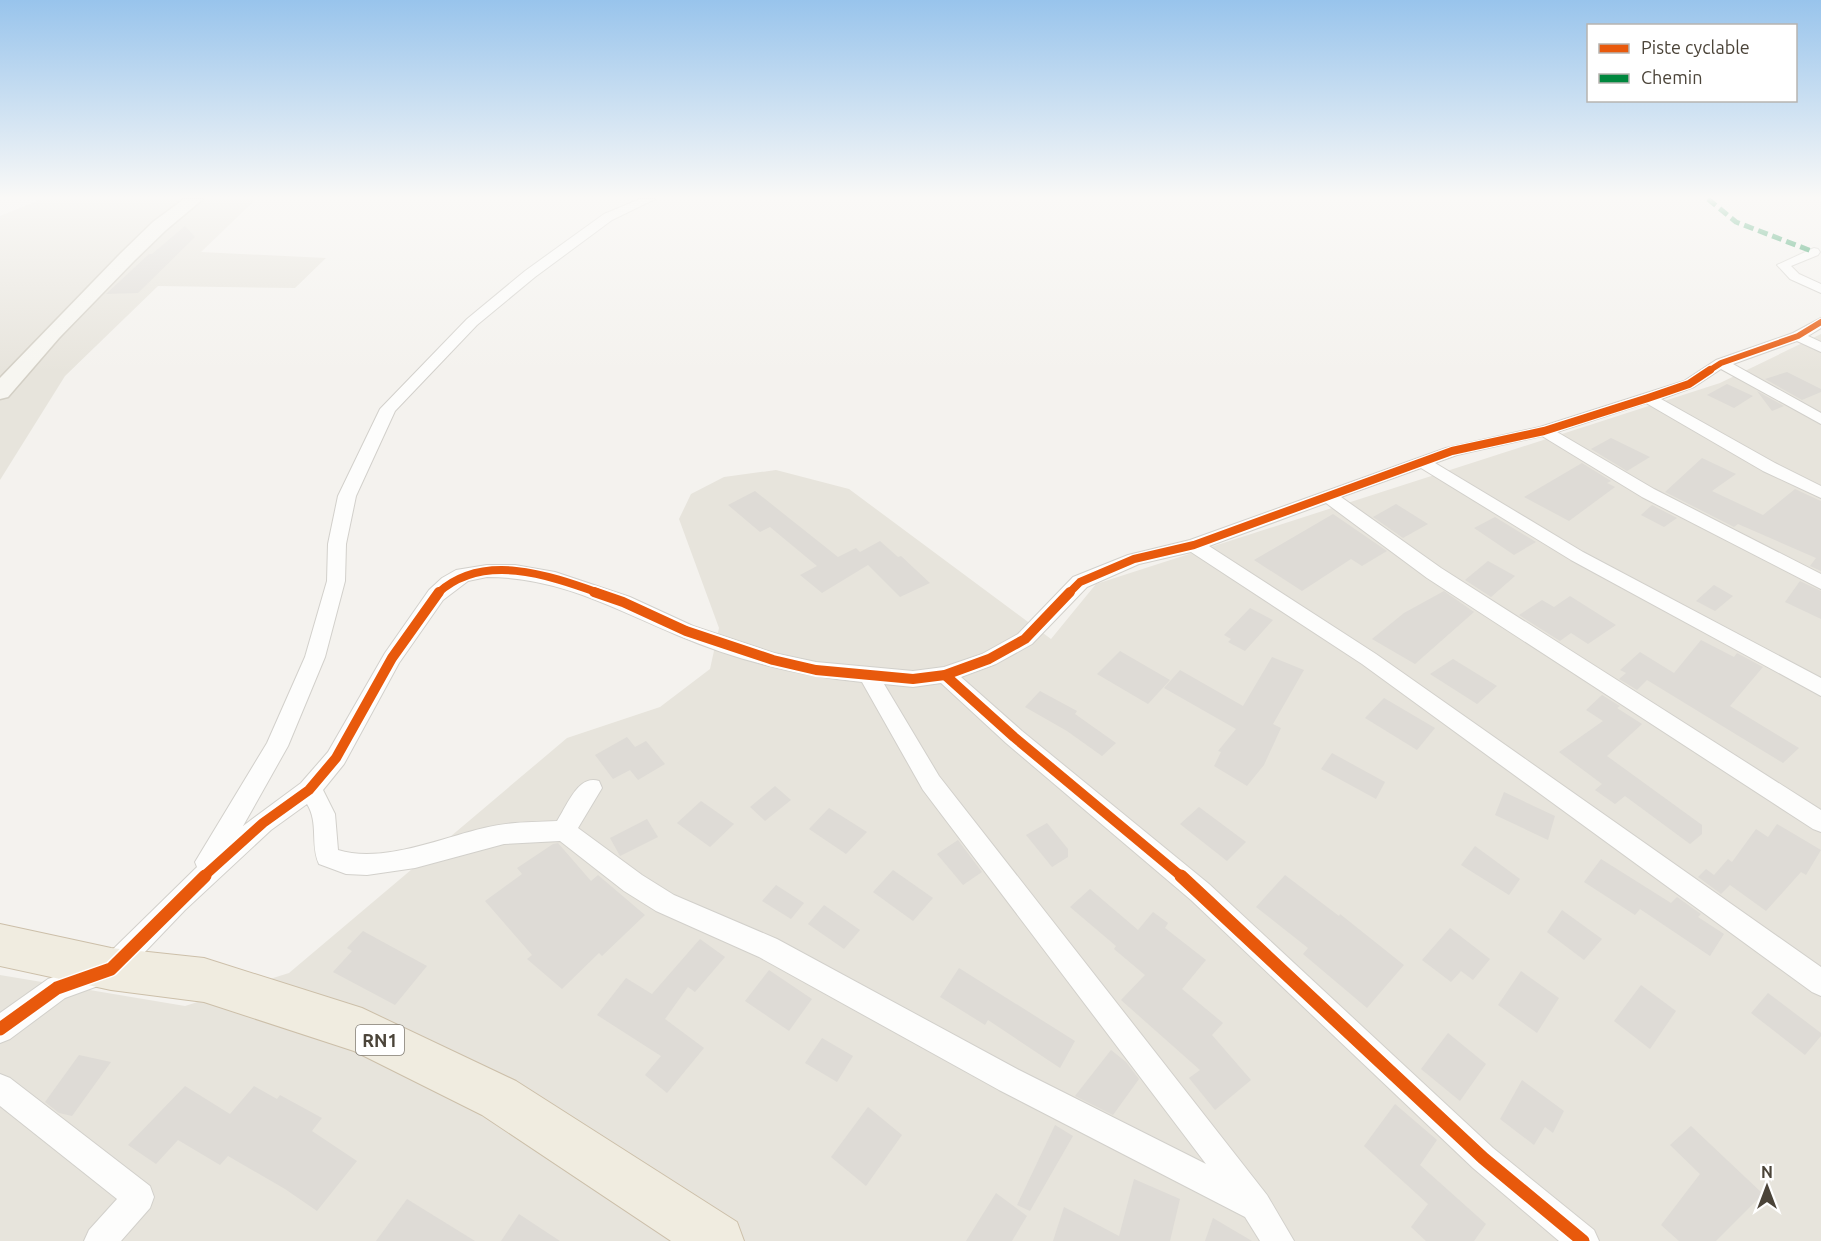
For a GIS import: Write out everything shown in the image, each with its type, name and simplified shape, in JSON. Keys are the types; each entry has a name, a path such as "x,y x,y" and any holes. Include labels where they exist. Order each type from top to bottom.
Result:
{"highway":[{"name":"RN1","path":"0,945 111,969 204,980 362,1031 499,1098 718,1241"}],"main road":[{"path":"0,392 42,342 126,257"}],"street":[{"path":"176,902 219,847 277,746 315,657 336,581 337,544 347,496 388,409 472,322 553,257"},
{"path":"1802,257 1783,265 1787,272 1821,289"},
{"path":"0,1029 57,988 111,969 176,902 263,823 309,790 336,758 392,658 436,595 448,583 463,575 487,571 515,571 555,578 623,602 686,631 773,660 816,670 913,679 945,675 989,659 1025,639 1080,582 1134,559 1194,545 1452,451 1544,431 1689,384 1721,363 1798,336 1821,322"},
{"path":"1798,336 1821,348"},
{"path":"1721,363 1821,419"},
{"path":"1648,398 1769,467 1821,493"},
{"path":"1544,431 1648,493 1821,582"},
{"path":"1424,463 1577,556 1821,688"},
{"path":"1326,495 1434,573 1821,822"},
{"path":"1194,545 1369,659 1821,982"},
{"path":"945,675 1014,737 1200,892 1483,1158 1583,1241"},
{"path":"869,676 931,783 1256,1206 1278,1241"},
{"path":"564,831 591,788"},
{"path":"309,790 321,803 326,823 327,857 337,862 364,865 437,853 504,834 564,831 633,883 665,903 768,948 1009,1080 1256,1206"},
{"path":"0,1088 139,1197 100,1241"}],"shaded area":[{"path":"0,257 326,258 295,288 158,286 65,376 0,480"},
{"path":"1821,334 1821,1241 0,1241 0,975 185,1006 289,973 567,738 660,707 710,669 719,628 679,519 691,494 724,477 776,470 849,489 1051,639 1096,584 1720,383"}],"building":[{"path":"146,257 175,257 138,293 106,294"},
{"path":"1787,372 1821,389 1821,392 1802,400 1765,379"},
{"path":"1727,384 1753,396 1734,408 1707,395"},
{"path":"1757,391 1784,406 1772,411"},
{"path":"1611,438 1650,457 1627,471 1591,449"},
{"path":"1702,458 1736,474 1712,491 1763,515 1795,489 1821,501 1821,571 1810,566 1816,558 1738,524 1734,527 1665,492"},
{"path":"1582,463 1611,481 1607,483 1615,487 1569,521 1524,497"},
{"path":"755,491 838,557 856,548 860,552 880,541 898,557 901,556 930,583 900,597 868,565 822,593 800,575 817,566 770,527 760,532 728,505"},
{"path":"1396,504 1428,524 1403,538 1373,517"},
{"path":"1652,505 1677,518 1664,527 1641,515"},
{"path":"1333,514 1387,551 1362,566 1351,559 1302,591 1254,560"},
{"path":"1495,517 1536,542 1514,555 1474,528"},
{"path":"1488,561 1515,576 1491,597 1465,580"},
{"path":"1800,581 1821,591 1821,619 1785,602"},
{"path":"1714,585 1733,596 1715,611 1696,601"},
{"path":"1444,591 1474,612 1415,664 1372,639 1404,613"},
{"path":"1570,596 1616,625 1588,644 1571,633 1560,641 1519,615 1542,600 1554,607"},
{"path":"1250,608 1273,620 1245,651 1228,642 1231,639 1224,635"},
{"path":"1701,640 1734,657 1737,653 1763,667 1730,706 1799,748 1783,763 1647,680 1637,690 1619,679 1626,673 1620,670 1640,652 1674,673"},
{"path":"1120,651 1170,680 1148,704 1097,674"},
{"path":"1272,657 1304,670 1273,724 1281,728 1264,765 1247,786 1214,766 1221,752 1218,751 1236,729 1164,688 1180,670 1243,706"},
{"path":"1453,659 1497,686 1477,704 1430,674"},
{"path":"1040,691 1077,711 1075,714 1116,743 1102,756 1067,731 1025,707"},
{"path":"1602,695 1642,724 1607,756 1702,825 1702,834 1690,844 1625,796 1615,804 1595,790 1602,784 1559,752 1603,721 1586,710"},
{"path":"1384,698 1435,728 1417,750 1365,718"},
{"path":"627,737 635,747 646,741 665,764 638,780 630,770 613,779 595,755"},
{"path":"1332,753 1385,782 1376,799 1321,769"},
{"path":"775,786 791,800 765,821 750,807"},
{"path":"1504,792 1555,816 1548,840 1495,815"},
{"path":"701,801 734,824 710,847 677,823"},
{"path":"1199,807 1246,842 1227,861 1180,824"},
{"path":"829,808 867,832 846,854 809,829"},
{"path":"647,819 658,837 620,856 610,838"},
{"path":"1047,823 1068,849 1068,857 1052,867 1026,835"},
{"path":"1777,824 1821,850 1806,875 1801,872 1766,911 1730,885 1721,894 1698,877 1706,869 1714,875 1728,859 1732,862 1756,829 1768,837"},
{"path":"958,840 982,872 963,885 937,854"},
{"path":"558,843 591,881 598,875 645,915 602,956 599,953 562,989 527,959 532,955 485,901 522,874 517,868"},
{"path":"1475,846 1520,879 1509,895 1461,865"},
{"path":"1601,859 1671,903 1677,897 1701,914 1698,917 1724,934 1710,956 1640,909 1635,915 1584,882"},
{"path":"893,870 933,898 913,921 873,892"},
{"path":"1285,875 1339,916 1340,914 1404,965 1367,1008 1303,954 1308,948 1256,907"},
{"path":"776,885 804,903 791,919 762,901"},
{"path":"1090,889 1138,930 1153,912 1168,923 1165,928 1206,960 1182,989 1223,1023 1212,1035 1251,1080 1215,1110 1189,1078 1200,1070 1121,1000 1145,975 1114,949 1116,946 1070,907"},
{"path":"824,905 860,930 844,949 808,924"},
{"path":"1562,910 1602,939 1584,960 1547,932"},
{"path":"1450,928 1490,959 1473,980 1461,971 1451,982 1422,960"},
{"path":"363,931 427,966 395,1005 333,972 352,951 347,948"},
{"path":"700,939 725,957 695,992 688,987 665,1019 704,1048 667,1093 645,1075 661,1056 597,1015 626,978 652,994"},
{"path":"959,968 1075,1041 1060,1068 988,1020 985,1025 940,997"},
{"path":"769,970 812,999 789,1031 745,1001"},
{"path":"1521,971 1559,998 1537,1033 1498,1005"},
{"path":"1641,985 1676,1011 1650,1049 1614,1021"},
{"path":"1768,993 1821,1033 1805,1055 1751,1013"},
{"path":"1448,1033 1486,1064 1460,1101 1421,1069"},
{"path":"822,1038 853,1056 837,1082 805,1063"},
{"path":"1111,1050 1126,1062 1139,1079 1113,1115 1075,1096"},
{"path":"79,1055 111,1062 72,1116 59,1113 45,1102"},
{"path":"1522,1080 1564,1111 1553,1133 1545,1127 1534,1145 1500,1119"},
{"path":"185,1086 230,1114 254,1086 277,1099 280,1095 322,1118 312,1131 357,1161 317,1211 285,1189 228,1156 220,1165 178,1140 156,1164 128,1145"},
{"path":"1395,1104 1437,1140 1420,1165 1486,1224 1474,1241 1426,1241 1411,1227 1428,1204 1364,1146"},
{"path":"868,1107 902,1135 866,1186 831,1157"},
{"path":"1055,1125 1073,1136 1030,1211 1017,1205"},
{"path":"1691,1126 1763,1194 1716,1241 1679,1241 1661,1225 1700,1174 1670,1145"},
{"path":"1134,1179 1180,1199 1170,1241 1053,1241 1064,1207 1119,1236"},
{"path":"996,1193 1027,1216 1012,1241 966,1241"},
{"path":"407,1199 475,1241 376,1241"},
{"path":"519,1214 560,1241 501,1241"},
{"path":"1213,1218 1252,1241 1205,1241"}],"cycle path":[{"path":"0,1029 57,988 111,969 176,902 263,823 309,790 336,758 392,658 436,595 449,583 463,575 487,571 515,571 555,578 623,602 686,631 773,660 816,670 913,679 945,675 989,659 1025,639 1080,582 1134,559 1194,545 1452,451 1544,431 1689,384 1721,363 1798,336 1821,322"},
{"path":"945,675 1014,737 1200,892 1483,1158 1583,1241"}]}
